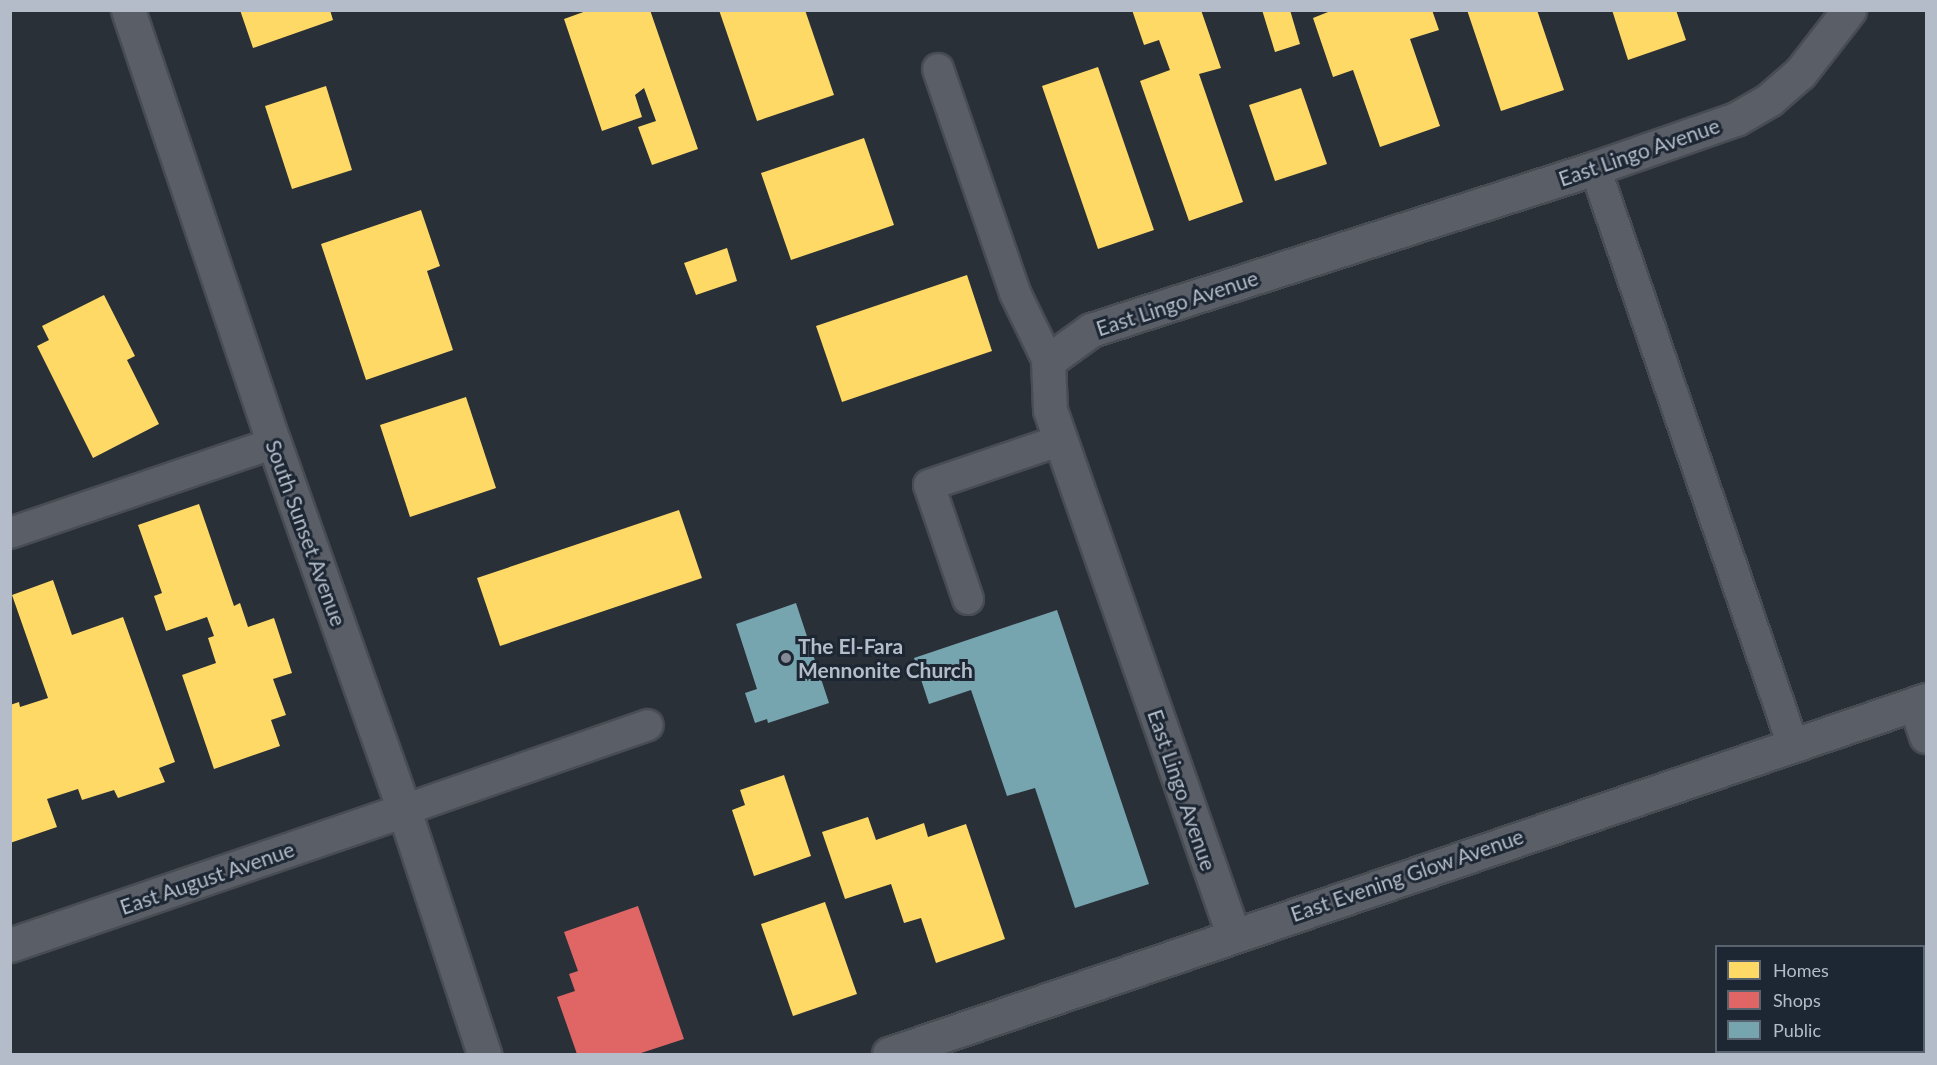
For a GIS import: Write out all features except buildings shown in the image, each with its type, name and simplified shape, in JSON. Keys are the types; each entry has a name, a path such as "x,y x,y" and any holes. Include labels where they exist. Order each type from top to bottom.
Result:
{"street":[{"name":"South Sunset Avenue","path":"128,10 274,443 404,810 484,1054"},
{"name":"East Lingo Avenue","path":"1233,934 1050,410 1048,361 1091,330 1595,168 1736,119 1770,99 1800,74 1849,10"},
{"name":"East Evening Glow Avenue","path":"889,1054 1233,934 1921,702"},
{"path":"1921,702 1926,736"},
{"name":"East August Avenue","path":"10,945 404,810"}],"lane":[{"path":"939,69 1015,293 1048,361"},
{"path":"1595,168 1793,745"},
{"path":"968,598 928,485 1060,440"},
{"path":"10,533 274,443"},
{"path":"404,810 648,725"}],"place":[{"name":"The El-Fara Mennonite Church","path":"786,658"}]}
